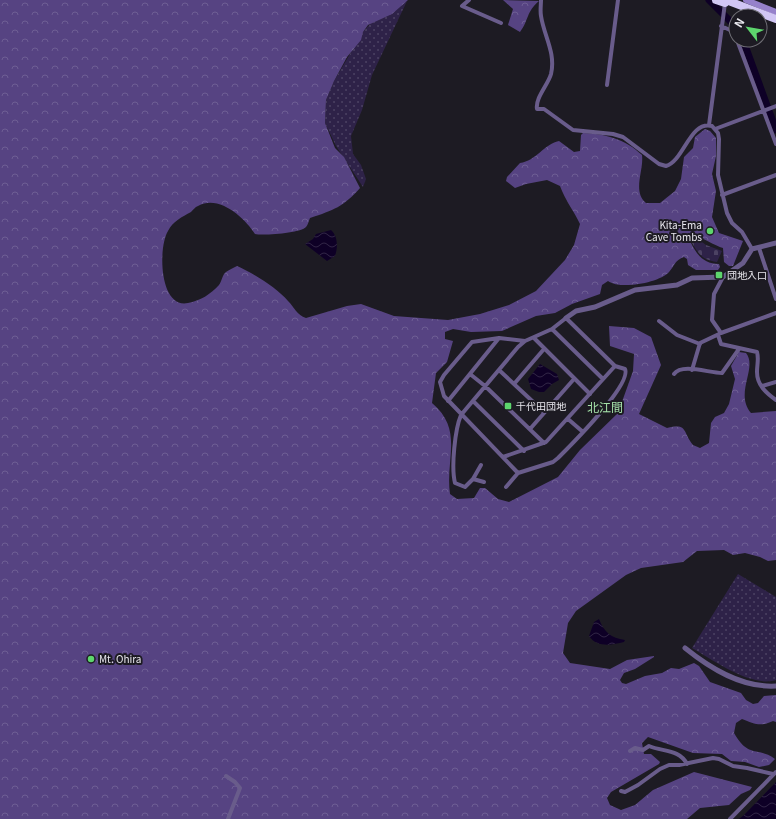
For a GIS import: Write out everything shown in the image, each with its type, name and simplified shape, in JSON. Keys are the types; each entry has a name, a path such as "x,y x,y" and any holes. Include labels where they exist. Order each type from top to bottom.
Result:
{"highway":[{"path":"726,2 776,18"}],"main road":[{"path":"746,0 776,12"},
{"path":"726,2 776,23"}],"street":[{"path":"469,0 462,6 501,23"},
{"path":"541,0 541,16 550,45 552,62 551,75 538,102 537,109 544,109 573,130 613,134 623,137 660,164 666,166 677,159 690,137 700,128 709,125"},
{"path":"607,85 618,0"},
{"path":"709,125 726,2"},
{"path":"722,24 728,28"},
{"path":"740,48 776,144"},
{"path":"715,129 774,106"},
{"path":"709,125 715,129 720,146 718,175 729,219 742,232 752,249"},
{"path":"722,195 776,175"},
{"path":"776,243 752,249 743,263 723,277 714,294 712,320 720,334 721,344 757,352 759,360 757,373 762,386 766,393 776,400"},
{"path":"759,248 776,299"},
{"path":"481,465 473,479 465,487 457,484 454,479 455,434 461,415 498,370 525,341 552,329 576,311 595,307 635,290 677,285 692,278 723,277"},
{"path":"659,320 677,336 700,344 720,334 776,313"},
{"path":"506,487 518,473 554,462 617,393 626,379 626,371 615,366 566,318"},
{"path":"552,329 603,379"},
{"path":"518,473 448,401 444,396 440,382 444,375 472,342 499,338 525,341"},
{"path":"448,401 499,338"},
{"path":"534,338 590,394"},
{"path":"692,370 700,344"},
{"path":"514,384 544,349"},
{"path":"674,374 678,371 692,370 722,373 739,349"},
{"path":"503,458 544,443 615,366"},
{"path":"498,370 544,412"},
{"path":"470,374 485,386 544,443"},
{"path":"530,429 574,379"},
{"path":"762,386 776,382"},
{"path":"473,401 524,450"},
{"path":"568,418 583,432"},
{"path":"473,479 484,482"},
{"path":"685,648 695,656 742,683 760,686 776,686"},
{"path":"630,751 635,748 643,750 649,746 658,750 674,752 684,757 687,764"},
{"path":"621,790 625,792 655,771 669,765 687,764 713,758 719,759 733,766 775,773"},
{"path":"730,819 775,773"},
{"path":"226,776 235,782 240,788 228,819"}],"green space":[{"path":"0,0 408,0 392,14 368,25 363,32 361,40 347,57 326,100 325,123 335,148 344,157 360,188 348,200 338,207 310,218 307,226 303,229 282,234 255,234 245,221 223,205 206,203 196,207 172,225 165,239 162,262 163,275 166,287 171,297 178,302 188,303 205,297 219,285 223,276 228,270 237,266 271,286 290,303 298,313 306,318 347,306 361,304 394,316 448,320 480,314 509,305 536,291 565,260 574,245 580,224 560,186 547,180 526,184 515,188 506,181 507,177 520,163 526,162 549,145 559,141 574,152 580,151 581,135 583,133 615,138 629,145 642,155 639,187 640,193 646,203 660,203 675,191 681,179 684,157 693,148 695,137 705,129 710,131 716,138 716,156 712,174 716,191 712,217 719,233 743,241 733,266 729,266 724,262 723,248 699,237 693,236 691,243 696,251 705,261 719,264 720,267 718,270 696,270 688,265 687,259 684,257 677,261 669,272 657,279 630,285 614,284 608,281 602,285 600,294 572,304 555,313 536,316 502,331 471,332 453,329 445,332 445,339 453,341 447,362 436,373 432,403 442,413 448,424 450,434 450,494 457,499 474,498 480,488 485,488 498,499 509,502 558,477 580,450 618,413 633,371 634,354 610,346 609,326 634,328 651,337 661,365 639,414 667,428 682,427 693,445 700,448 709,443 711,423 715,417 724,413 729,404 735,379 731,366 739,352 746,353 749,359 749,366 745,389 746,405 751,413 776,411 776,560 768,561 745,553 733,555 724,550 697,551 683,562 641,568 626,575 576,611 568,623 563,653 570,663 610,669 627,660 654,656 635,669 624,673 620,680 622,683 626,684 645,676 662,673 671,668 679,669 694,663 699,666 710,682 741,693 746,700 753,704 758,703 764,696 776,695 776,722 773,721 765,724 758,724 742,719 736,723 734,733 744,746 753,751 769,755 775,759 769,765 759,767 745,762 731,761 722,754 693,753 648,737 642,743 644,754 651,754 660,762 659,764 611,792 607,798 610,805 621,810 635,805 653,790 694,772 752,787 750,790 741,794 729,805 700,808 687,819 0,819"},
{"path":"503,0 539,1 530,12 520,32 508,25 513,9"},
{"path":"407,1 372,75 362,110 351,136 353,154 361,165 366,179 363,187 336,146 325,123 326,100 334,81 363,32 370,24"},
{"path":"695,237 706,245 722,251 717,262 708,260 699,254 692,243"},
{"path":"738,574 776,597 776,680 766,681 744,677 721,666 692,648"}],"water":[{"path":"331,230 335,235 337,249 335,256 327,261 305,244 313,239 316,234"},
{"path":"540,364 557,374 559,380 552,384 544,392 531,389 528,379"},
{"path":"599,619 609,634 616,638 625,640 624,642 605,645 592,640 589,636 594,622"},
{"path":"776,782 776,819 739,819 744,815"}],"waterway":[{"path":"709,0 728,19"},
{"path":"746,48 776,130"}],"place":[{"name":"Kita-Ema Cave Tombs","path":"710,231"},
{"name":"団地入口","path":"719,275"},
{"name":"千代田団地","path":"508,406"},
{"name":"Mt. Ohira","path":"91,659"}],"district":[{"name":"北江間","path":"605,408"}]}
